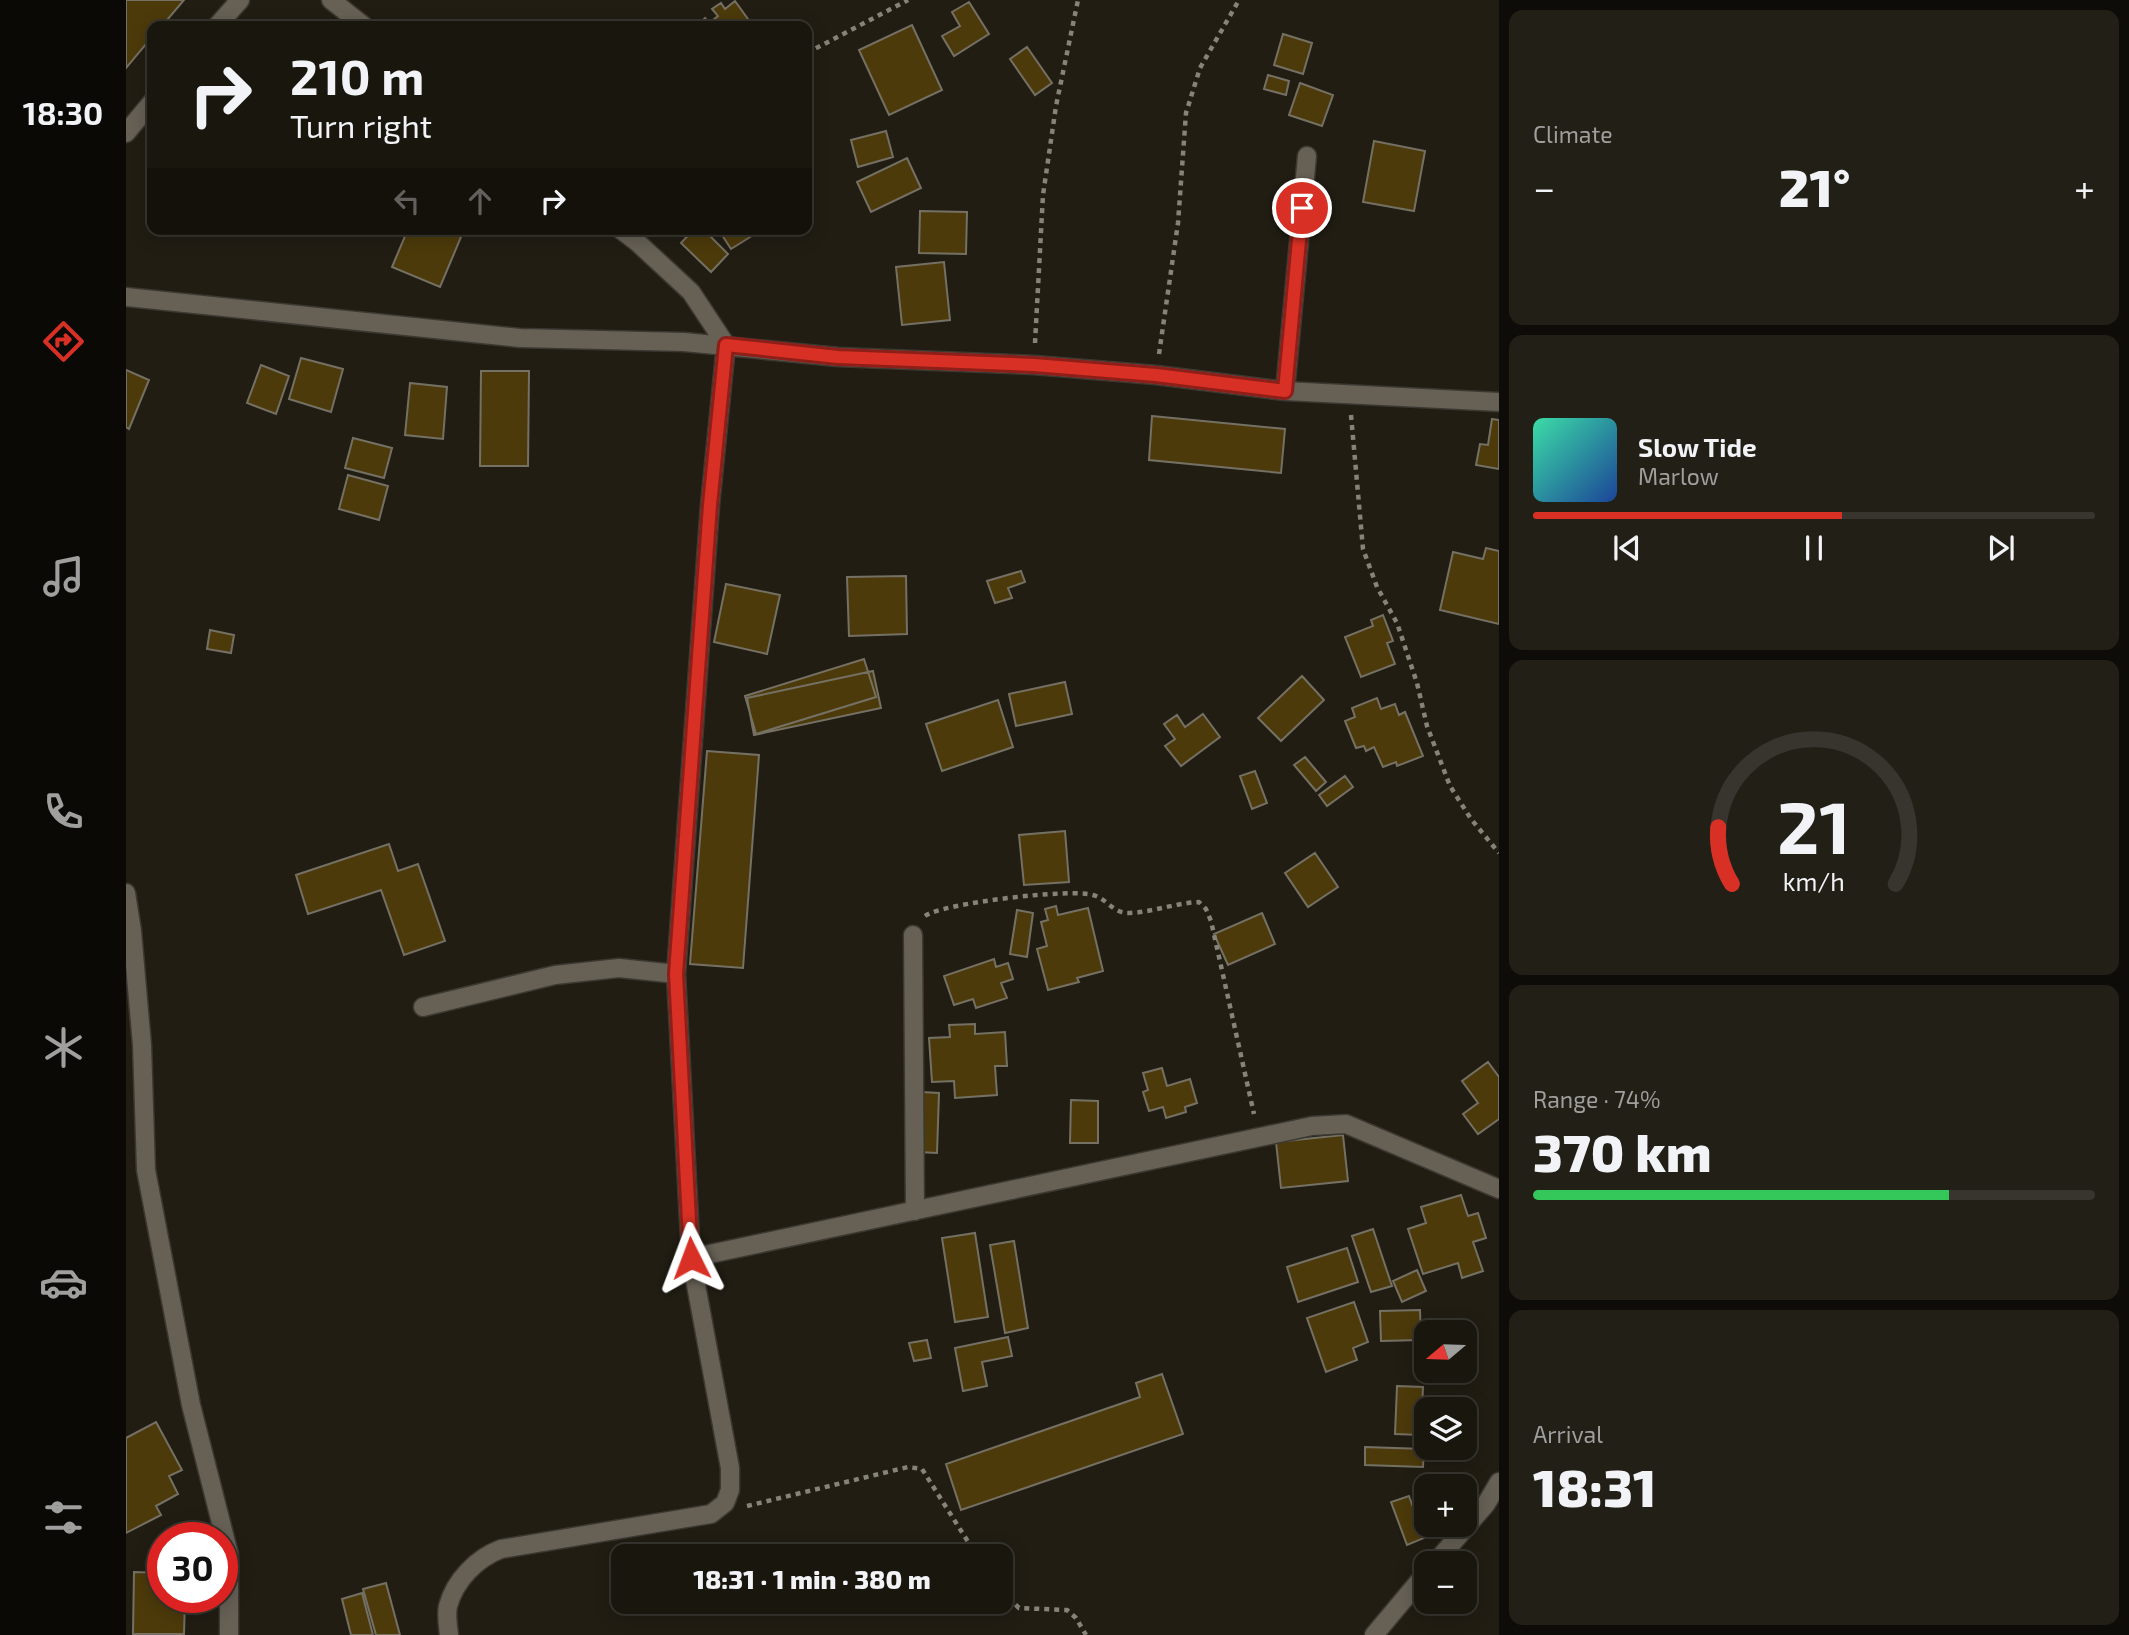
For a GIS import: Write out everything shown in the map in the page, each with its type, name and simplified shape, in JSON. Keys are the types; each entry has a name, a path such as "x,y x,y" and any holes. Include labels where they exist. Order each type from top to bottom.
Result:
{"street":[{"path":"221,21 240,0"},
{"path":"331,0 358,21"},
{"path":"126,133 147,108"},
{"path":"1285,391 1307,156"},
{"path":"449,1635 448,1607 460,1582 485,1555 501,1549 711,1514 725,1503 730,1490 724,1426 691,1258 676,974 710,505 726,345 691,292 627,235"},
{"path":"126,297 520,338 684,342 838,357 1034,365 1156,375 1285,391 1499,402"},
{"path":"126,893 142,1045 146,1170 191,1405 229,1554 229,1635"},
{"path":"913,935 915,1211"},
{"path":"424,1007 555,975 619,968 676,974"},
{"path":"691,1258 1312,1126 1346,1124 1499,1189"},
{"path":"1445,1551 1486,1504 1499,1482"},
{"path":"1374,1635 1414,1587"}],"path":[{"path":"812,49 908,0"},
{"path":"1034,365 1043,195 1056,106 1078,0"},
{"path":"1156,375 1178,223 1186,113 1200,68 1239,0"},
{"path":"1349,394 1363,549 1377,587 1397,623 1418,683 1427,726 1450,786 1471,820 1499,853"},
{"path":"913,935 922,918 933,911 987,901 1091,894 1103,899 1113,910 1128,914 1199,902 1206,909 1211,921 1260,1139"},
{"path":"711,1514 908,1467 922,1469 969,1544"},
{"path":"1013,1602 1019,1608 1067,1610 1076,1618 1086,1635"}],"building":[{"path":"126,0 184,0 166,21 147,21 147,43 126,68"},
{"path":"735,1 749,21 712,21 718,16 712,9 721,3 725,9"},
{"path":"969,2 989,34 954,56 942,36 960,26 952,12"},
{"path":"912,25 942,90 889,115 859,50"},
{"path":"1283,34 1312,43 1303,74 1274,65"},
{"path":"1027,47 1052,83 1035,95 1010,59"},
{"path":"1268,75 1289,81 1286,95 1264,89"},
{"path":"1300,83 1333,95 1322,126 1289,115"},
{"path":"886,131 893,157 858,167 851,140"},
{"path":"1374,141 1425,151 1414,211 1363,202"},
{"path":"907,158 921,188 871,212 857,182"},
{"path":"920,211 967,212 966,254 919,253"},
{"path":"405,235 461,237 440,287 392,267"},
{"path":"688,235 709,235 728,254 711,272 681,243"},
{"path":"722,235 753,235 731,249"},
{"path":"944,262 950,320 902,325 896,267"},
{"path":"301,358 343,369 331,412 289,399"},
{"path":"261,365 289,376 276,414 247,403"},
{"path":"126,370 149,380 129,429 126,427"},
{"path":"481,371 529,371 528,466 480,466"},
{"path":"410,383 447,387 443,439 405,435"},
{"path":"1152,416 1285,429 1281,473 1149,460"},
{"path":"1492,419 1499,420 1499,469 1476,465 1480,444 1488,445"},
{"path":"353,438 392,448 384,478 345,468"},
{"path":"348,475 388,486 379,520 339,509"},
{"path":"1486,548 1499,551 1499,624 1440,610 1453,552 1483,559"},
{"path":"1021,571 1025,582 1008,588 1012,598 995,603 987,581"},
{"path":"906,576 907,634 849,636 847,577"},
{"path":"726,584 780,595 767,654 714,642"},
{"path":"1383,615 1393,641 1387,643 1395,664 1361,677 1345,637 1373,626 1371,620"},
{"path":"210,630 234,635 231,653 207,649"},
{"path":"864,659 876,697 756,734 745,696"},
{"path":"873,671 881,708 754,735 747,698"},
{"path":"1302,676 1324,700 1281,741 1258,718"},
{"path":"1065,682 1072,714 1016,726 1009,694"},
{"path":"1377,698 1381,709 1395,704 1399,715 1405,712 1423,756 1397,766 1396,762 1383,767 1374,747 1366,751 1364,746 1356,748 1345,721 1355,717 1352,708"},
{"path":"998,700 1013,747 942,771 926,724"},
{"path":"1203,714 1220,737 1181,766 1165,746 1175,739 1164,724 1177,715 1185,727"},
{"path":"707,751 759,755 743,968 690,964"},
{"path":"1305,757 1326,782 1316,791 1294,765"},
{"path":"1255,771 1267,803 1252,809 1240,776"},
{"path":"1345,776 1353,787 1327,806 1319,795"},
{"path":"1065,831 1069,882 1024,885 1019,835"},
{"path":"389,844 398,871 418,864 445,941 404,955 381,890 308,914 296,875"},
{"path":"1315,853 1338,887 1308,907 1285,873"},
{"path":"1056,906 1058,915 1088,908 1103,971 1077,978 1079,982 1048,990 1037,949 1047,946 1041,922 1048,920 1045,909"},
{"path":"1017,910 1033,913 1027,957 1010,954"},
{"path":"1262,913 1275,944 1228,965 1214,934"},
{"path":"994,959 996,967 1008,963 1013,979 1001,983 1007,998 976,1008 973,999 954,1005 944,976"},
{"path":"975,1024 975,1034 1005,1032 1007,1066 995,1066 997,1095 955,1098 954,1081 932,1082 929,1038 950,1037 949,1025"},
{"path":"1488,1062 1499,1077 1499,1119 1478,1134 1463,1114 1478,1103 1462,1081"},
{"path":"1162,1068 1167,1086 1190,1079 1197,1103 1185,1107 1186,1112 1166,1118 1163,1107 1149,1111 1143,1092 1148,1090 1143,1073"},
{"path":"921,1092 939,1093 937,1153 918,1152"},
{"path":"1071,1100 1098,1101 1098,1143 1070,1143"},
{"path":"1343,1135 1348,1181 1281,1188 1276,1142"},
{"path":"1461,1195 1468,1216 1478,1213 1486,1238 1473,1242 1483,1271 1462,1278 1458,1263 1423,1274 1408,1229 1426,1223 1421,1207"},
{"path":"1373,1229 1392,1286 1371,1292 1352,1236"},
{"path":"975,1233 988,1317 955,1322 942,1238"},
{"path":"1014,1241 1028,1328 1005,1333 990,1245"},
{"path":"1347,1248 1358,1282 1298,1302 1287,1267"},
{"path":"1417,1270 1426,1291 1402,1302 1393,1281"},
{"path":"1354,1302 1368,1342 1353,1348 1357,1360 1326,1372 1307,1318"},
{"path":"1420,1310 1420,1320 1414,1320 1414,1340 1381,1341 1380,1311"},
{"path":"1008,1337 1012,1356 982,1362 987,1386 963,1391 955,1348"},
{"path":"927,1340 931,1358 914,1361 909,1343"},
{"path":"1162,1374 1183,1434 961,1510 946,1464 1140,1397 1136,1383"},
{"path":"1397,1386 1423,1387 1423,1397 1414,1397 1414,1435 1395,1434"},
{"path":"156,1422 182,1470 169,1476 178,1494 156,1506 161,1515 126,1533 126,1438"},
{"path":"1365,1447 1414,1449 1414,1460 1423,1460 1423,1467 1365,1465"},
{"path":"1409,1496 1414,1510 1414,1537 1424,1538 1407,1545 1391,1502"},
{"path":"134,1572 147,1572 147,1613 185,1613 184,1634 133,1634"},
{"path":"386,1583 400,1635 376,1635 363,1589"},
{"path":"362,1593 373,1635 351,1635 342,1599"}],"route":[{"path":"691,1258 676,974 710,505 726,345 838,357 1034,365 1156,375 1285,391 1302,208"}]}
